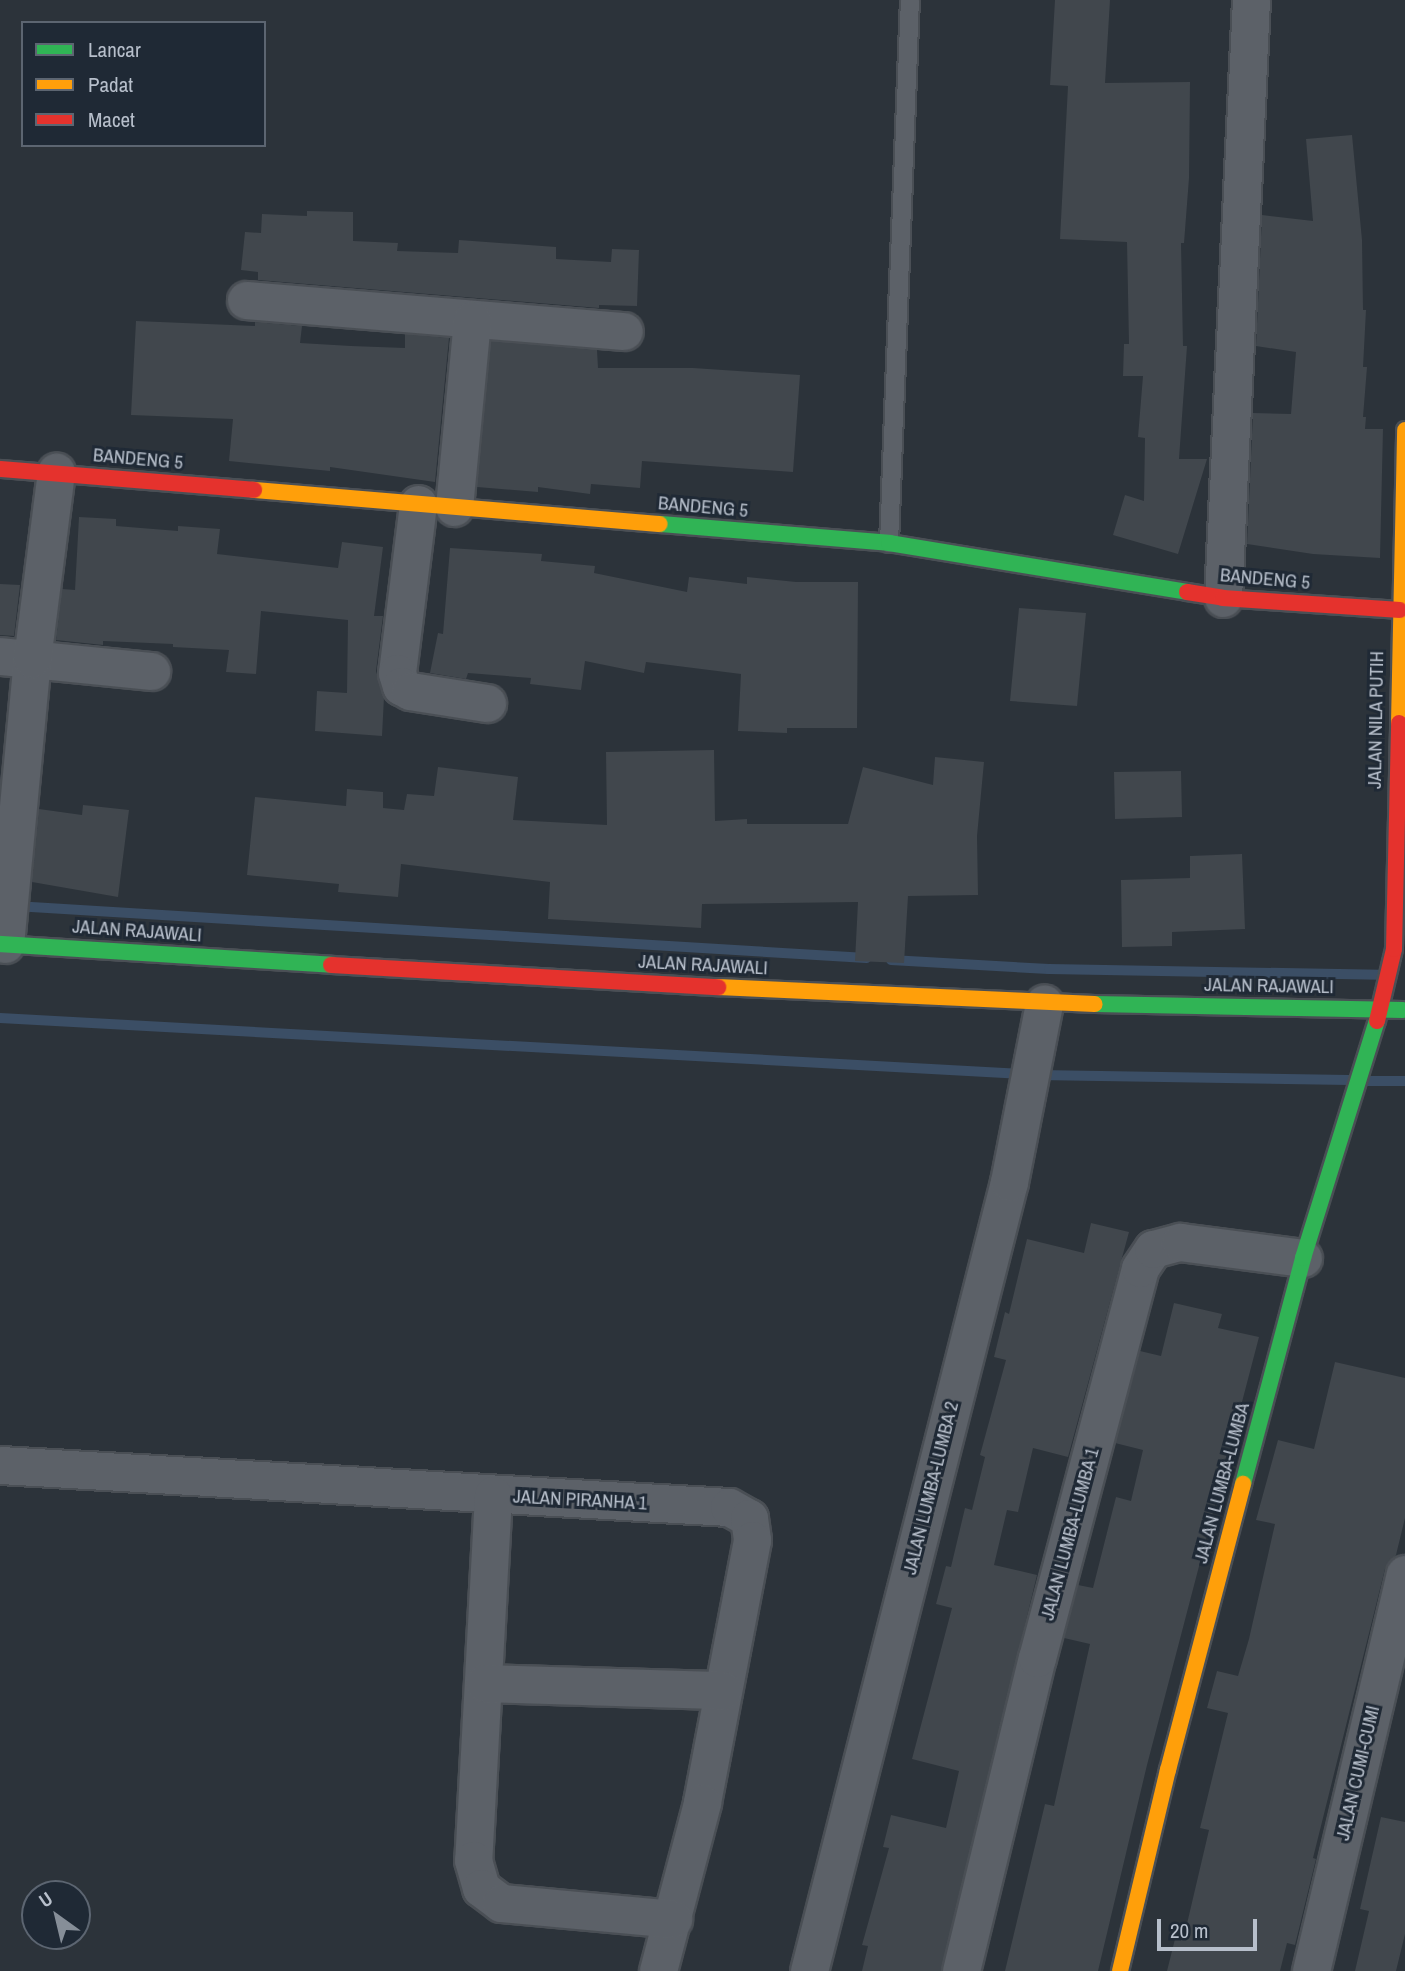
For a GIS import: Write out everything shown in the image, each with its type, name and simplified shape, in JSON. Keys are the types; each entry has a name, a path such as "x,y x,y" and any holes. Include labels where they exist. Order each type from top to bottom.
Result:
{"street":[{"path":"1223,598 1251,0"},
{"path":"246,300 624,331"},
{"path":"454,507 472,320"},
{"name":"JALAN NILA PUTIH","path":"1381,1009 1394,949 1400,760 1399,610 1405,430"},
{"name":"BANDENG 5","path":"0,469 889,543 1223,598 1399,610"},
{"path":"2,944 16,657 56,472"},
{"path":"418,504 397,673 401,686 410,691 487,703"},
{"path":"16,657 151,671"},
{"name":"JALAN RAJAWALI","path":"2,944 488,975 1044,1003 1405,1010"},
{"name":"JALAN LUMBA-LUMBA 2","path":"809,1971 1009,1182 1044,1003"},
{"name":"JALAN LUMBA-LUMBA","path":"1120,1971 1168,1770 1303,1258 1381,1009"},
{"name":"JALAN LUMBA-LUMBA 1","path":"961,1971 1037,1658 1140,1268 1153,1249 1180,1242 1303,1258"},
{"name":"JALAN PIRANHA 1","path":"0,1465 729,1507 750,1518 752,1540 702,1803 658,1971"},
{"path":"493,1495 473,1860 481,1888 501,1903 673,1919"},
{"name":"JALAN CUMI-CUMI","path":"1311,1971 1405,1574"},
{"path":"484,1683 723,1690"}],"lane":[{"path":"889,543 910,0"}],"building":[{"path":"1055,0 1110,0 1105,83 1190,82 1189,178 1184,243 1181,243 1183,346 1187,346 1179,459 1207,459 1178,554 1113,535 1125,495 1144,501 1145,438 1138,437 1143,376 1123,376 1124,344 1129,344 1127,242 1060,239 1068,86 1050,85"},
{"path":"1352,135 1362,240 1363,310 1366,310 1363,367 1367,367 1363,417 1366,417 1365,429 1383,429 1380,558 1313,554 1247,544 1253,413 1291,414 1296,352 1256,346 1262,215 1313,221 1306,139"},
{"path":"307,211 353,212 353,241 398,243 397,251 458,253 459,240 556,247 556,259 611,262 612,249 639,250 637,306 599,305 599,308 258,280 258,272 241,270 245,232 261,233 262,214 307,216"},
{"path":"136,321 255,326 255,322 302,326 300,343 351,346 405,348 405,334 449,338 435,482 330,467 330,471 229,461 233,419 131,415"},
{"path":"491,341 597,350 598,368 693,368 800,375 793,472 642,461 640,488 591,484 590,494 538,487 538,492 477,487"},
{"path":"79,517 116,519 116,526 178,531 178,526 220,529 217,554 338,568 342,542 383,547 374,616 383,616 376,671 384,697 382,736 315,731 317,691 347,693 348,620 261,611 256,674 226,672 229,650 173,647 173,644 103,641 103,645 56,640 62,589 75,590"},
{"path":"450,548 542,554 541,561 595,566 594,573 687,592 689,577 747,584 747,577 796,582 858,582 857,728 787,728 787,733 738,731 741,674 646,662 644,673 585,661 581,690 530,684 531,678 468,673 466,679 430,673 438,633 443,634"},
{"path":"0,584 20,585 14,636 0,635"},
{"path":"1019,608 1086,613 1077,706 1010,701"},
{"path":"714,750 715,821 747,819 747,824 848,824 863,767 933,785 935,757 984,762 977,836 978,895 908,896 904,963 855,961 858,902 702,904 701,928 548,919 550,882 401,864 398,897 338,892 339,884 247,875 255,797 346,806 347,789 383,792 383,808 404,810 407,794 434,796 438,767 518,777 513,820 607,825 606,752"},
{"path":"1181,771 1182,817 1115,819 1114,772"},
{"path":"83,805 129,810 118,897 32,882 39,809 82,815"},
{"path":"1242,854 1245,929 1172,932 1172,946 1122,947 1121,880 1190,878 1190,856"},
{"path":"1091,1223 1129,1232 1068,1457 1033,1448 1018,1512 1007,1510 994,1565 1037,1575 941,1971 862,1971 868,1946 862,1945 889,1848 883,1847 891,1815 946,1828 959,1771 912,1759 952,1608 936,1604 946,1566 951,1567 965,1508 972,1510 985,1457 980,1455 1006,1360 994,1357 1005,1312 1009,1314 1027,1239 1084,1253"},
{"path":"1174,1303 1222,1314 1218,1328 1259,1337 1147,1765 1098,1971 1005,1971 1045,1804 1054,1806 1090,1644 1064,1638 1078,1585 1093,1588 1116,1497 1131,1501 1143,1450 1115,1443 1140,1351 1161,1356"},
{"path":"1335,1362 1405,1378 1405,1518 1396,1555 1385,1569 1313,1858 1316,1859 1295,1945 1287,1943 1280,1971 1167,1971 1178,1927 1186,1928 1209,1830 1200,1828 1228,1713 1207,1708 1217,1671 1238,1676 1249,1639 1275,1524 1256,1520 1278,1440 1314,1449"},
{"path":"1381,1817 1405,1822 1405,1934 1396,1971 1355,1971 1369,1911 1360,1909"}],"waterway":[{"path":"15,906 866,958"},
{"path":"891,960 1049,969 1380,975"},
{"path":"0,1018 1023,1074"},
{"path":"1038,1075 1349,1080"},
{"path":"1367,1081 1405,1081"}],"traffic: fast":[{"path":"660,524 889,543 1187,592"},
{"path":"0,944 331,965"},
{"path":"1095,1004 1403,1010"},
{"path":"1243,1484 1303,1258 1377,1021"}],"traffic: slow":[{"path":"1399,723 1405,430"},
{"path":"254,490 660,524"},
{"path":"718,987 1095,1004"},
{"path":"1120,1971 1168,1770 1243,1484"}],"traffic: jam":[{"path":"0,469 254,490"},
{"path":"1187,592 1223,598 1400,610"},
{"path":"1377,1021 1394,949 1399,723"},
{"path":"331,965 718,987"}]}
